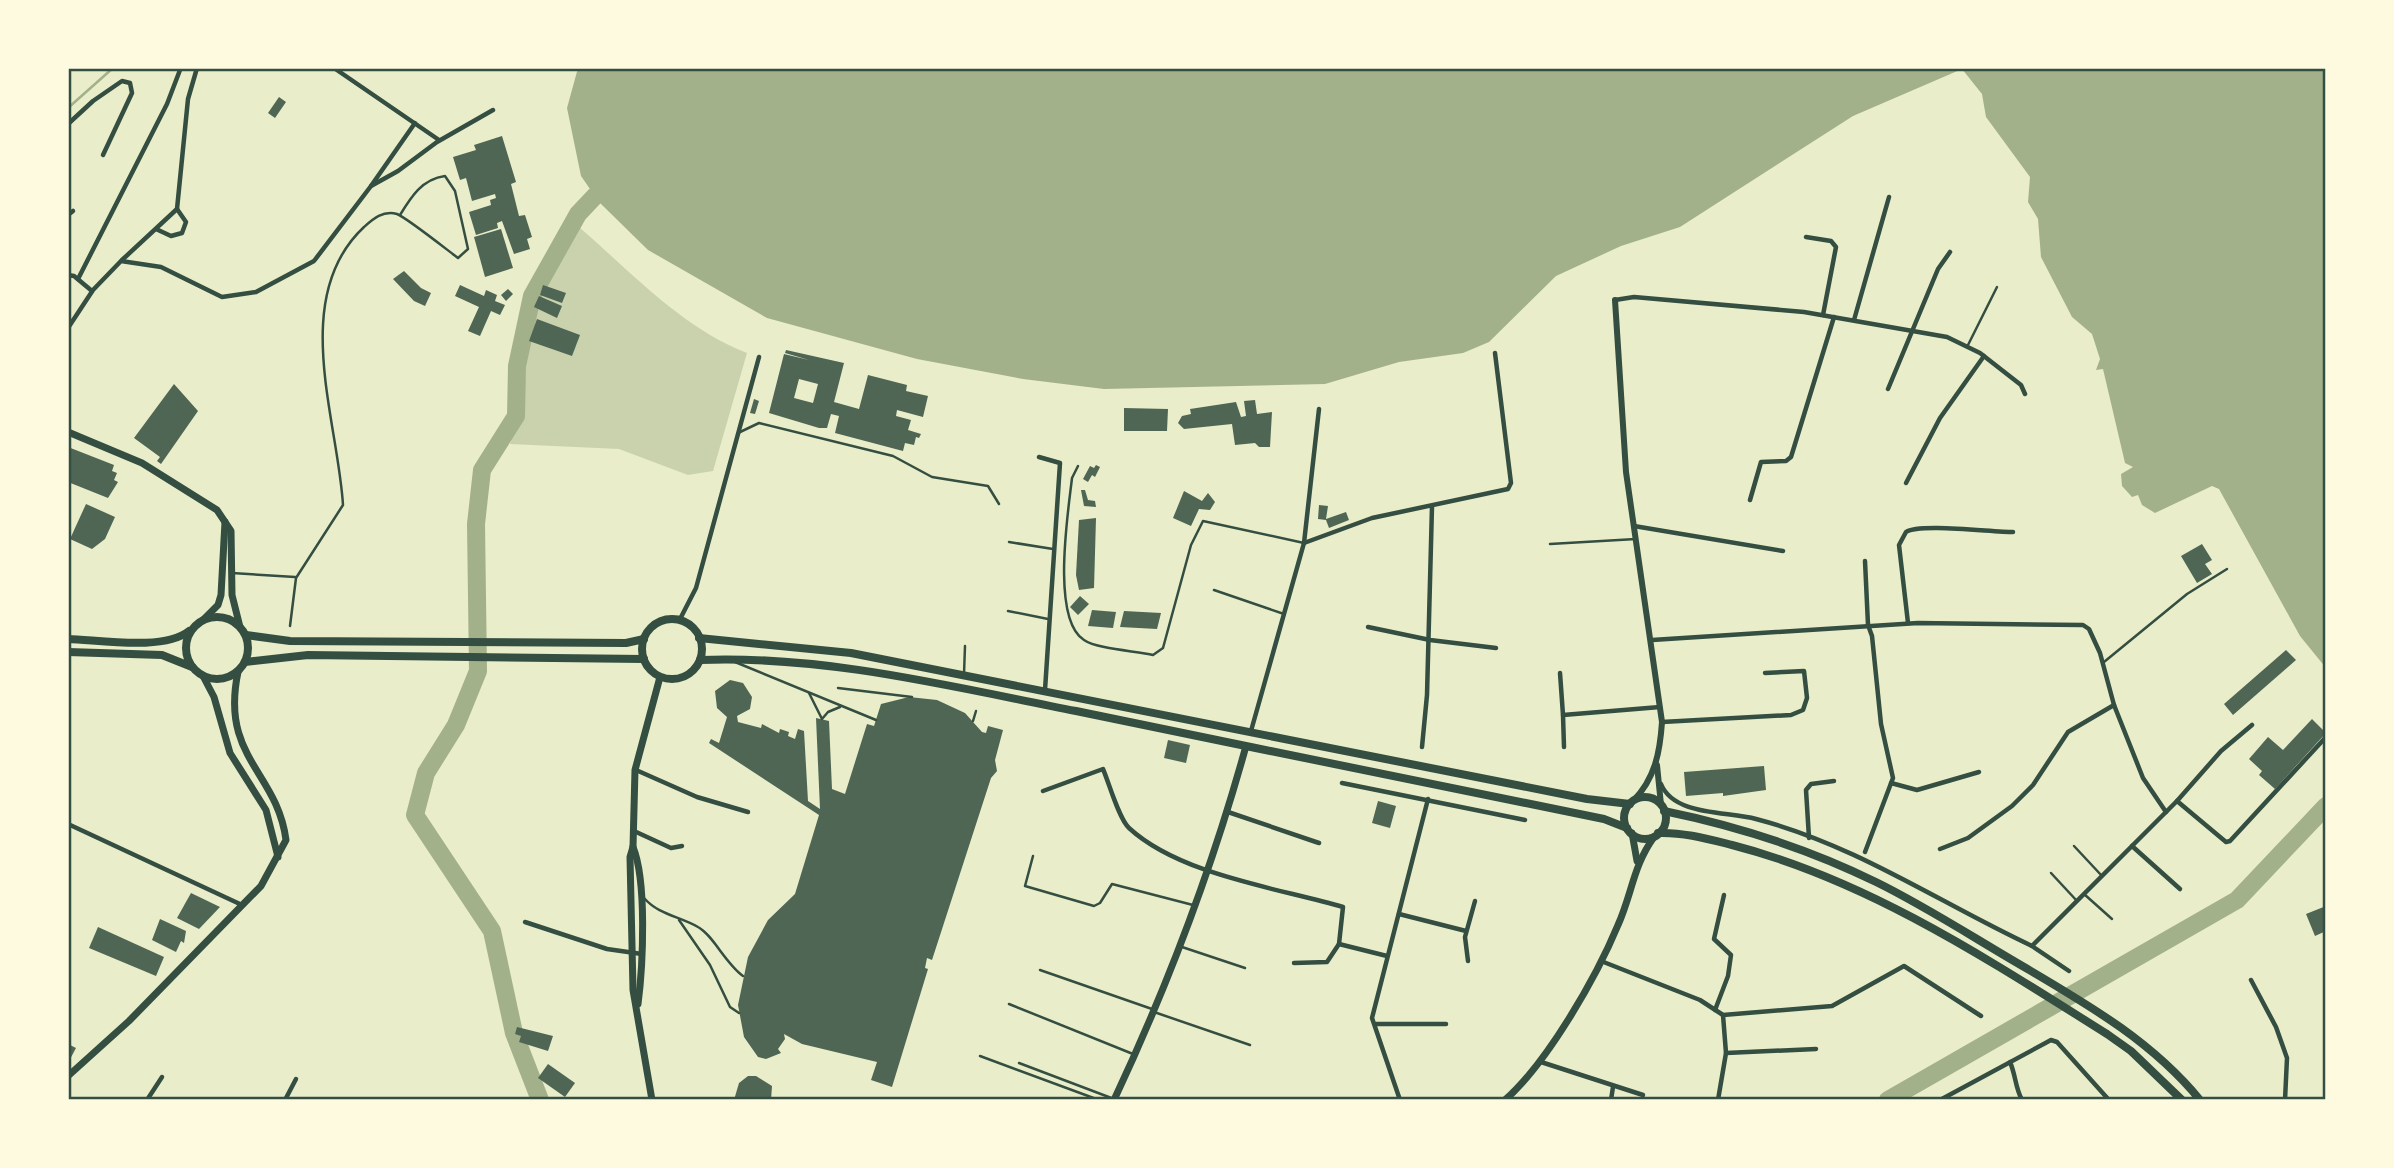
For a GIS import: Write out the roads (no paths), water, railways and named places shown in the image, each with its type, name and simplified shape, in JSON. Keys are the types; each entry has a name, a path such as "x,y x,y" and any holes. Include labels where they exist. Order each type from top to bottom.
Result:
{"main road":[{"path":"68,1076 130,1021 261,886 286,840 280,812 251,765 234,717 233,695 238,672 248,651 246,635 233,607 233,539 225,521 217,510 142,463 70,432"},
{"path":"194,669 186,646 189,634 218,605 221,596 225,521"},
{"path":"68,639 174,641 200,622 223,617 240,627"},
{"path":"245,662 308,656 643,659 660,677 681,678 692,671 699,660 699,638 691,627 680,621 656,624 644,639 643,659"},
{"path":"246,635 290,641 484,643 626,643 644,639"},
{"path":"699,638 851,653 1587,799 1632,802 1648,797 1662,808 1777,841 1856,872 1924,907 2086,1004 2144,1043 2200,1100"},
{"path":"68,652 162,654 203,676 214,697 230,753 265,810 278,858"},
{"path":"699,660 825,667 913,679 1604,819 1641,838 1677,832 1733,845 1829,877 1905,914 2076,1014 2131,1051 2182,1100"},
{"path":"203,676 221,679 238,672"},
{"path":"652,1100 637,1012 631,954 630,857 634,831 635,770 660,677"},
{"path":"1114,1099 1154,1011 1197,905 1246,747"},
{"path":"1632,802 1625,815 1637,861"},
{"path":"1505,1100 1541,1062 1601,961 1628,900 1637,861 1664,825 1662,808"},
{"path":"633,847 639,866 642,954 637,1012"}],"street":[{"path":"156,229 172,236 183,233 186,222 177,209 188,99 197,68"},
{"path":"336,69 439,140"},
{"path":"78,279 167,104 180,71"},
{"path":"68,124 107,90 122,81 130,83 132,93 103,155"},
{"path":"371,186 398,171 439,140 493,110"},
{"path":"121,261 162,267 222,297 256,292 314,261 415,123"},
{"path":"1854,320 1889,197"},
{"path":"68,328 92,291 177,209"},
{"path":"1806,237 1831,241 1836,247 1823,315"},
{"path":"1888,389 1938,269 1950,252"},
{"path":"68,275 78,279 92,291"},
{"path":"1662,808 1657,763 1662,722 1634,526 1620,402 1615,300 1634,297 1823,315 1947,337 1968,345 1984,356 2021,386 2025,394"},
{"path":"1751,500 1761,463 1786,461 1791,457 1815,370 1834,317"},
{"path":"1304,543 1372,518 1507,489 1511,483 1495,353"},
{"path":"1906,483 1940,418 1984,356"},
{"path":"680,621 694,594 759,357"},
{"path":"1251,731 1304,543 1319,409"},
{"path":"1039,457 1060,463 1045,690"},
{"path":"1422,747 1430,640 1432,506"},
{"path":"1634,526 1783,551"},
{"path":"1908,623 1899,545 1906,532 1922,526 1974,532 2013,532"},
{"path":"1865,561 1868,625 1872,636 1881,724 1893,772 1865,852"},
{"path":"1652,640 1908,623 2083,625 2089,629 2103,663 2114,705 2143,778 2166,812"},
{"path":"1368,627 1430,640 1496,648"},
{"path":"1662,722 1791,715 1802,710 1807,698 1804,671 1765,673"},
{"path":"1560,673 1564,747"},
{"path":"1940,849 1968,838 2025,794 2068,732 2114,705"},
{"path":"1563,715 1660,707"},
{"path":"2032,946 2177,802 2221,751 2252,725"},
{"path":"2177,802 2226,842 2230,841 2326,737"},
{"path":"1632,802 1643,791 1657,763"},
{"path":"1044,791 1103,769 1126,826 1158,848 1250,885 1343,907 1339,944 1327,962 1294,963"},
{"path":"635,770 698,797 748,812"},
{"path":"1891,783 1920,790 1979,772"},
{"path":"1809,838 1806,790 1811,784 1834,781"},
{"path":"1342,783 1525,820"},
{"path":"1658,784 1664,793 1682,805 1757,819 1863,857 2032,946 2069,971"},
{"path":"1400,1100 1372,1018 1428,799"},
{"path":"1228,812 1319,843"},
{"path":"68,824 243,905"},
{"path":"634,831 671,848 681,846"},
{"path":"2132,846 2180,890"},
{"path":"1715,1010 1728,976 1731,955 1714,939 1724,895"},
{"path":"1468,961 1466,931 1475,901"},
{"path":"1399,914 1466,931"},
{"path":"525,922 631,954 642,954"},
{"path":"1339,944 1387,956"},
{"path":"1601,961 1700,1000 1723,1015 1832,1006 1901,966 1926,977 1981,1016"},
{"path":"2251,980 2276,1027 2287,1058 2285,1100"},
{"path":"1718,1100 1726,1053 1723,1015"},
{"path":"1376,1024 1446,1024"},
{"path":"1940,1100 2053,1040 2109,1100"},
{"path":"1726,1053 1816,1049"},
{"path":"1541,1062 1643,1095"},
{"path":"2010,1062 2016,1076 2015,1086 2022,1100"},
{"path":"147,1100 162,1077"},
{"path":"285,1100 296,1079"},
{"path":"1611,1100 1613,1087"}],"lane":[{"path":"290,626 296,578 343,505 323,378 324,329 339,258 353,237 374,218 387,214 400,215 458,258 468,249 455,191 445,176 434,177 416,190 400,215"},
{"path":"1968,345 1997,287"},
{"path":"738,433 759,423 893,456 932,477 988,486 999,505"},
{"path":"1078,466 1072,478 1064,594 1068,615 1086,642 1153,654 1163,648 1191,545 1203,521 1304,543"},
{"path":"1550,544 1636,539"},
{"path":"1009,542 1056,550"},
{"path":"2103,663 2186,593 2227,569"},
{"path":"232,573 296,578"},
{"path":"1214,590 1284,614"},
{"path":"1008,611 1051,619"},
{"path":"964,674 965,646"},
{"path":"732,661 876,720"},
{"path":"838,688 912,697"},
{"path":"809,692 822,719 828,712 840,707"},
{"path":"973,721 976,711"},
{"path":"2074,846 2102,876"},
{"path":"1033,856 1026,886 1094,906 1100,903 1112,884 1197,905"},
{"path":"2051,873 2077,901"},
{"path":"640,893 658,910 698,927 731,967 743,976"},
{"path":"2084,894 2112,919"},
{"path":"678,919 710,965 730,1007 739,1013"},
{"path":"1181,947 1245,968"},
{"path":"1040,970 1250,1045"},
{"path":"1009,1004 1135,1055"},
{"path":"981,1056 1099,1100"},
{"path":"1019,1063 1114,1099"}],"waterway":[{"path":"68,108 113,68"},
{"path":"540,1100 514,1033 492,931 415,815 426,773 456,725 478,671 476,524 482,470 516,416 517,366 532,296 578,214 595,196"},
{"path":"1888,1100 2237,900 2326,806"}]}
